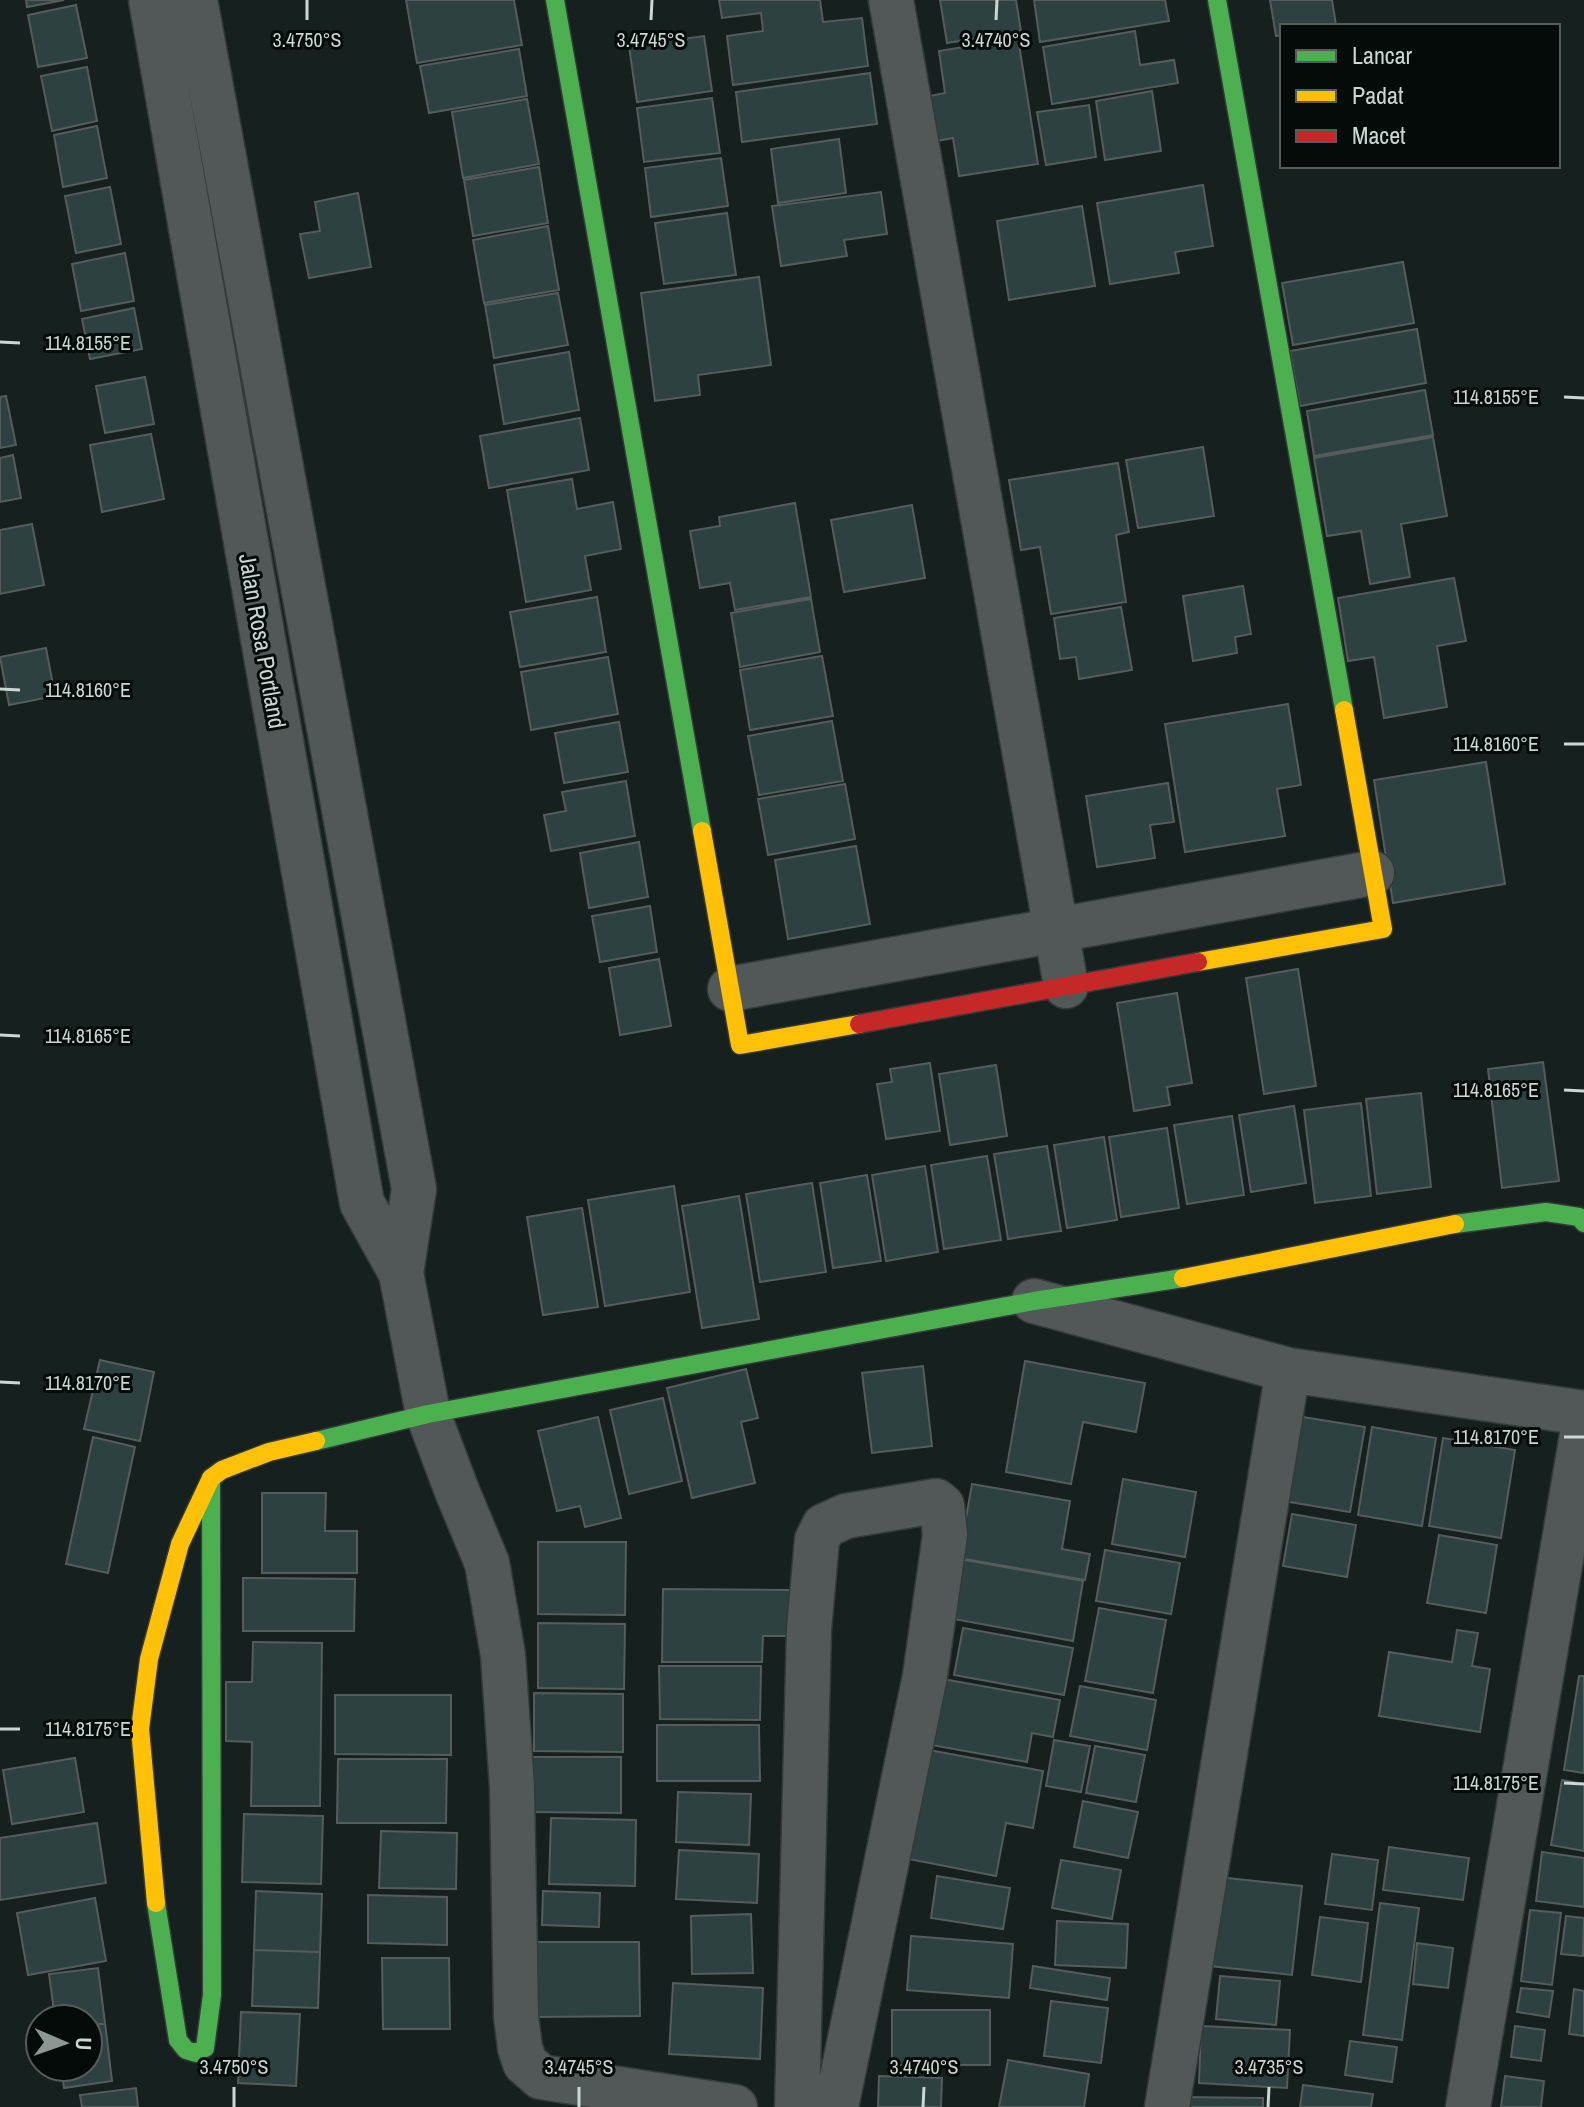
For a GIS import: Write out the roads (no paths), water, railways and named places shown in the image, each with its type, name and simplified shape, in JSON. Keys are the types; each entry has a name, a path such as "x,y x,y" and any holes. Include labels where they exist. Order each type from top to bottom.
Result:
{"street":[{"name":"Jalan Rosa Portland","path":"151,0 362,1203 401,1273 428,1414 487,1563 503,1655 512,1787 516,2016 520,2048 525,2063 541,2077 550,2080 596,2084 735,2107"},
{"name":"Jalan Rosa Portland","path":"195,0 414,1189 401,1273"},
{"path":"555,0 740,1045 1383,929 1217,0"},
{"path":"891,0 1066,986"},
{"path":"730,989 1372,873"},
{"path":"211,1478 212,1995 205,2048 196,2053 186,2050 178,2040 155,1896 140,1729 149,1659 180,1544 211,1478 222,1470 269,1452 428,1414 1034,1301 1149,1285 1449,1225 1564,1213 1579,1217 1584,1223"},
{"path":"1034,1301 1288,1370 1584,1413"},
{"path":"1167,2107 1288,1370"},
{"path":"1468,2107 1584,1423"},
{"path":"797,2107 809,1629 817,1540 824,1526 846,1516 936,1501 942,1506 945,1535 925,1676 836,2107"}]}
